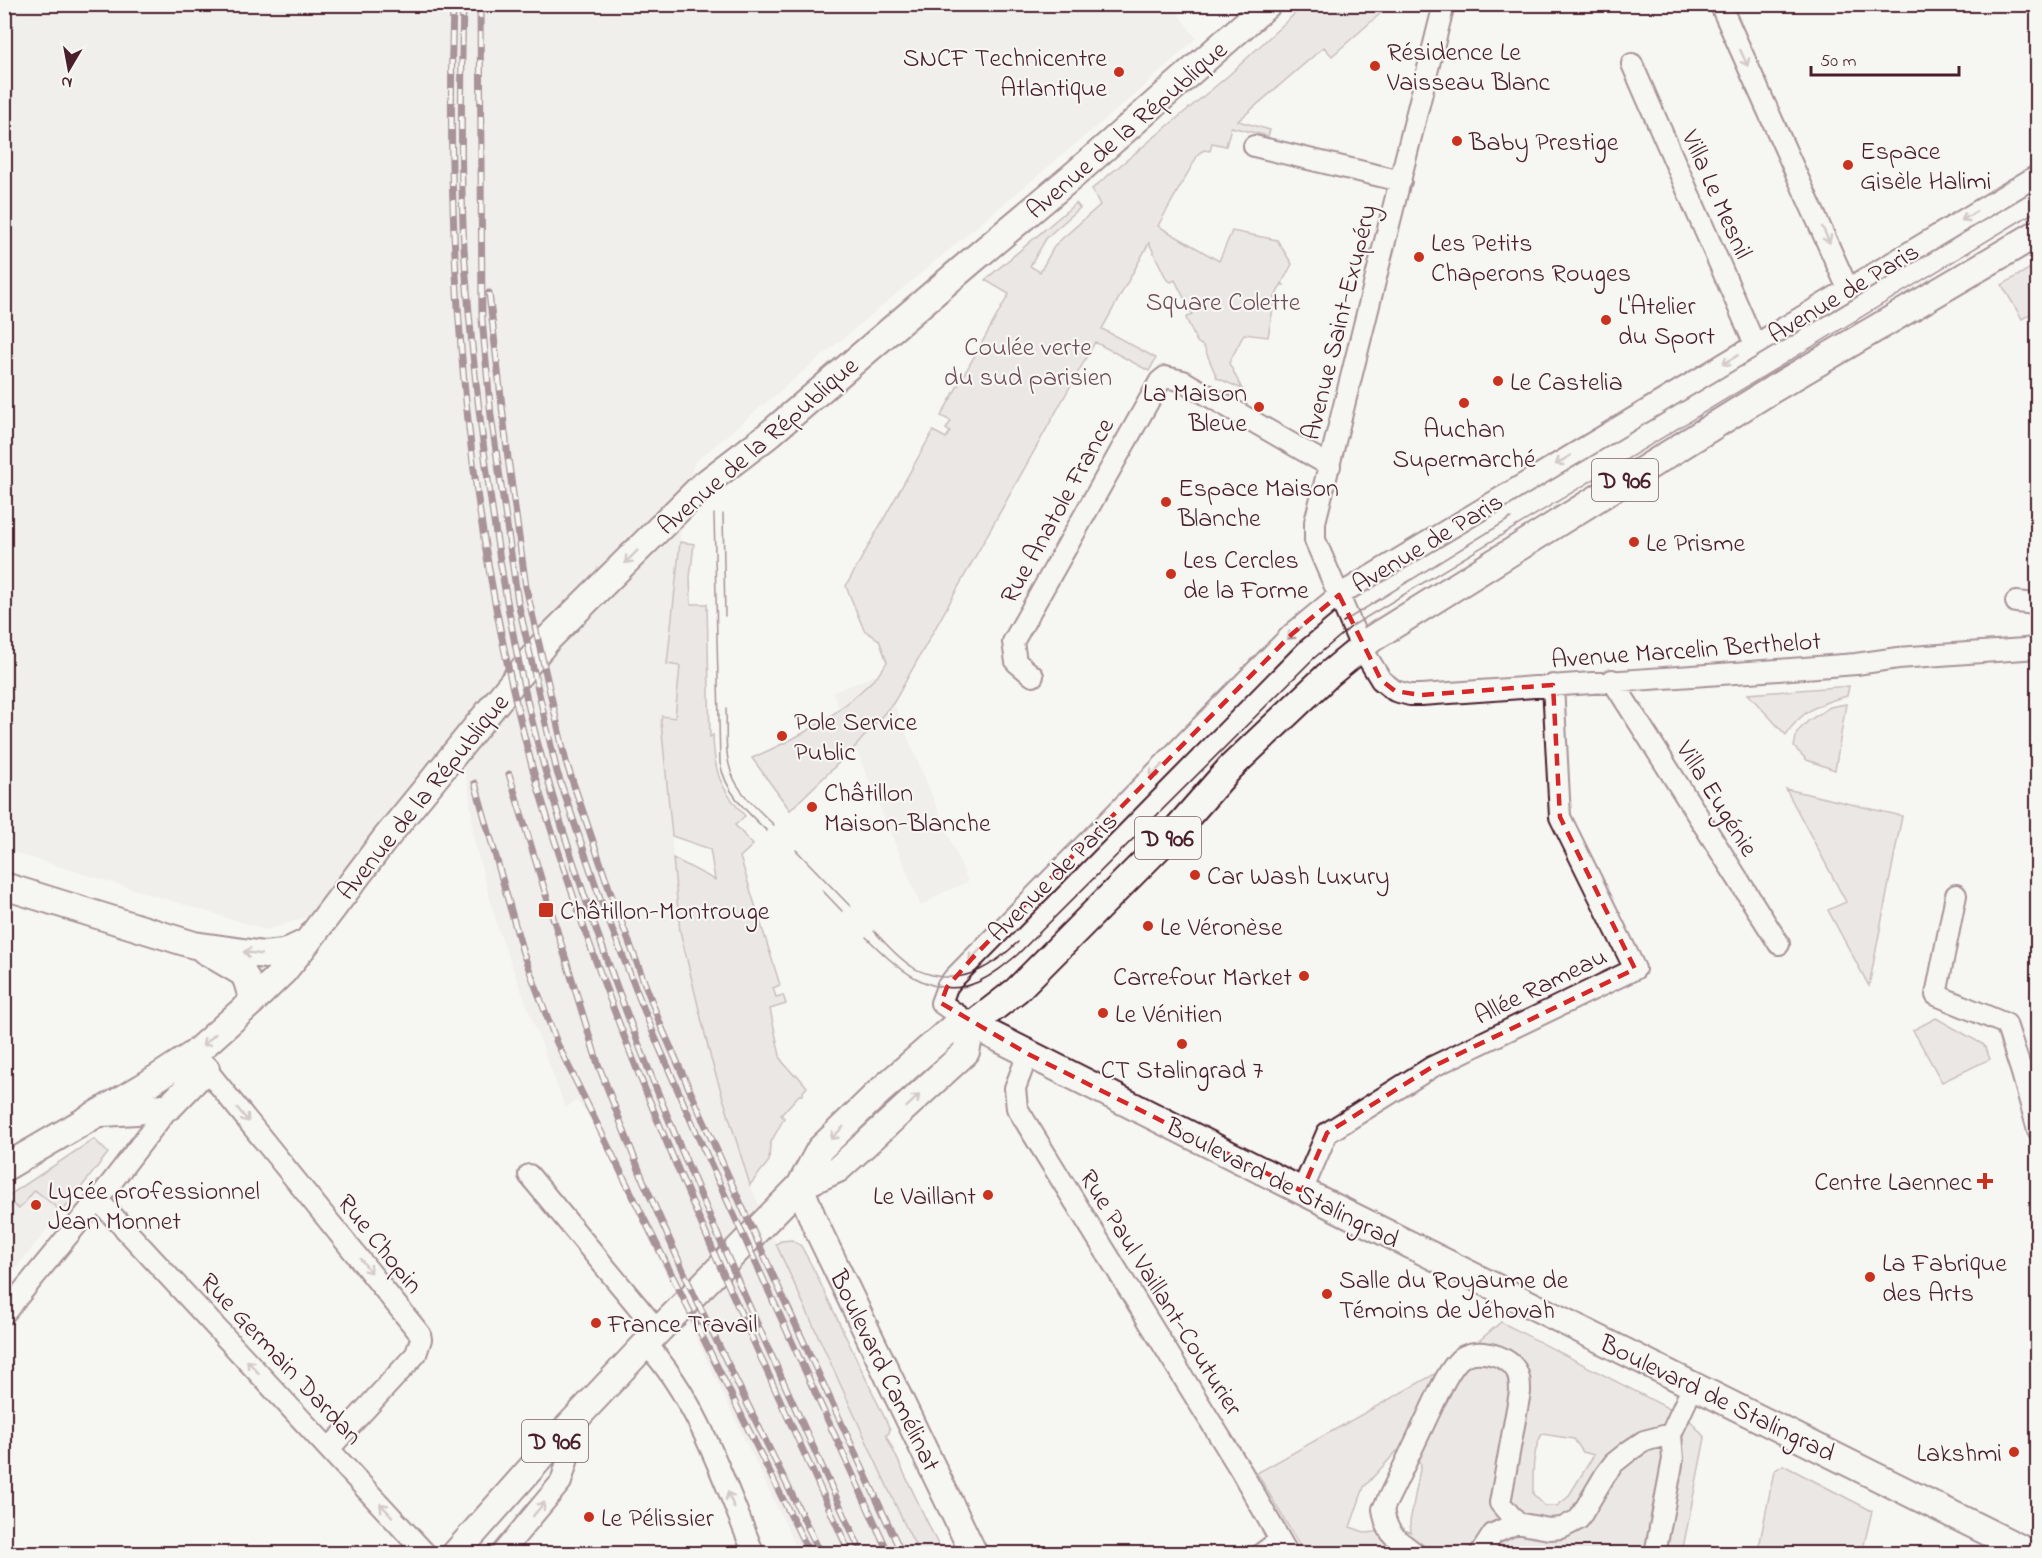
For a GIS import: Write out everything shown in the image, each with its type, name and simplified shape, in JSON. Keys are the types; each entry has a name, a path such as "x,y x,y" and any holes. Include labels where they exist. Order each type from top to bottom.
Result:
{"main road":[{"name":"Avenue de la République","path":"4,1167 99,1114 194,1054 253,1001 283,972 385,839 548,639 702,486 744,456 1074,175 1268,4"},
{"name":"Avenue de Paris","path":"972,1025 1017,990 1174,832 1230,768 1328,675 1361,647 1773,389 2037,233"},
{"path":"4,886 194,945 264,955 284,953 308,941"},
{"path":"194,945 243,973 253,1001"},
{"name":"Boulevard de Stalingrad","path":"972,1025 1693,1386 2028,1549"},
{"name":"D 906","path":"455,1554 565,1430 652,1337 800,1186 838,1169 966,1052 972,1025"},
{"path":"99,1114 170,1107 206,1070"},
{"name":"Boulevard Camélinat","path":"800,1186 815,1224 974,1554"}],"street":[{"name":"Avenue Saint-Exupéry","path":"1361,647 1316,540 1315,522 1444,4"},
{"path":"1720,4 1848,288"},
{"name":"Villa Le Mesnil","path":"1632,64 1755,345"},
{"path":"1254,146 1401,181"},
{"name":"Avenue de Paris","path":"972,1025 941,1004 947,987 954,978 1279,648 1339,595 2037,175"},
{"name":"Rue Anatole France","path":"1033,676 1016,662 1013,642 1160,381 1165,377 1183,381 1330,466"},
{"path":"2016,602 2037,604 2037,608"},
{"name":"Avenue Marcelin Berthelot","path":"1361,647 1387,686 1410,695 1789,669 2037,648"},
{"name":"Villa Eugénie","path":"1612,680 1779,944"},
{"name":"Allée Rameau","path":"1302,1191 1327,1133 1432,1067 1635,969 1560,817 1553,685"},
{"path":"1956,895 1936,995 2006,1024 2022,1072 2037,1130"},
{"name":"Rue Paul Vaillant-Couturier","path":"1028,1054 1015,1088 1017,1107 1234,1461 1284,1547"},
{"name":"Rue Chopin","path":"206,1070 420,1334 421,1339 416,1354 329,1449"},
{"path":"4,1314 98,1200 170,1107"},
{"path":"529,1176 652,1337 703,1432 754,1554"},
{"name":"Rue Germain Dardan","path":"98,1200 426,1554"},
{"path":"1416,1554 1394,1536 1386,1525 1383,1509 1440,1390 1459,1360 1467,1355 1481,1353 1508,1360 1516,1369 1520,1379 1520,1392 1493,1534 1480,1554"},
{"path":"1655,1554 1673,1459 1671,1434 1693,1386"},
{"path":"501,1554 561,1482 567,1462 565,1430"},
{"path":"1500,1503 1517,1522 1549,1529 1562,1528 1579,1519 1614,1463 1644,1441 1671,1434"},
{"path":"1493,1534 1517,1522"},
{"path":"1261,1554 1284,1547"}],"highlighted area":[{"path":"1339,595 1381,680 1395,691 1421,695 1553,685 1560,817 1635,969 1432,1067 1327,1133 1302,1191 1028,1054 941,1003 947,987 976,954 1292,634"}],"shaded area":[{"path":"1171,4 1196,38 1140,90 694,463 680,538 667,664 680,665 675,718 662,716 661,722 680,931 711,1059 748,1181 858,1425 919,1553 799,1553 591,1118 576,1100 566,1108 498,929 474,840 469,791 456,730 310,916 267,930 5,850 4,5"},
{"path":"881,673 968,882 942,893 921,906 855,747 790,810 752,758 794,740 840,711 833,692"},
{"name":"Lycée professionnel Jean Monnet","path":"94,1139 108,1153 5,1282 5,1198"}],"green space":[{"name":"Coulée verte du sud parisien","path":"1304,5 1375,5 1381,13 1332,56 1324,47 1238,121 1270,130 1268,136 1231,127 1226,146 1212,143 1210,151 1204,150 1199,153 1158,226 1219,261 1232,231 1277,240 1292,264 1282,283 1284,285 1281,285 1275,297 1268,337 1244,334 1229,363 1242,389 1217,378 1204,347 1197,342 1186,318 1192,314 1175,280 1171,282 1167,280 1149,243 1102,329 1156,358 1149,371 1095,342 894,702 855,747 790,810 752,758 795,737 847,704 871,682 887,662 879,640 864,630 846,586 933,431 946,438 950,432 946,429 951,421 941,416 1009,294 985,280 1076,203 1080,208 1047,237 1030,266 1040,272 1055,245 1100,205 1092,189 1229,75"},
{"path":"2037,264 2037,310 2022,319 2002,285"},
{"path":"680,542 694,544 690,577 691,604 707,604 710,737 713,735 717,770 724,788 745,816 735,825 753,845 740,857 780,985 773,988 776,997 783,995 786,1004 770,1009 780,1056 794,1075 797,1075 807,1087 803,1095 799,1095 781,1115 784,1118 770,1144 769,1161 750,1185 711,1059 680,931 673,858 715,880 710,849 672,836 661,722 662,716 675,718 680,666 667,664"},
{"path":"1849,686 1847,696 1812,709 1798,720 1786,735 1748,694"},
{"path":"1846,704 1835,770 1807,760 1794,747 1797,732 1808,721 1830,707"},
{"path":"1786,789 1902,816 1869,986 1828,910 1846,902"},
{"path":"1936,1018 1984,1045 1990,1059 1942,1082 1913,1030"},
{"path":"94,1139 108,1153 62,1212 35,1190 19,1209 5,1198"},
{"path":"792,1240 801,1246 813,1268 890,1429 886,1435 942,1553 919,1553 903,1521 776,1244"},
{"path":"1501,1322 1689,1419 1705,1438 1682,1553 1304,1553 1257,1473 1451,1365","holes":["1542,1434 1574,1439 1583,1452 1594,1455 1568,1497 1557,1506 1545,1506 1533,1494 1535,1455","1397,1451 1421,1464 1410,1522 1411,1532 1398,1529 1367,1533 1350,1527 1364,1487"]},
{"path":"1783,1465 1872,1511 1862,1553 1762,1553 1759,1547 1774,1471"}],"tram line":[{"path":"866,937 902,970 930,984 945,988 961,987 989,976 1017,955 1313,659 1352,626 2038,210"},
{"path":"714,514 720,763 732,792 744,809 767,831"},
{"path":"723,514 725,616"},
{"path":"1343,622 1511,518"},
{"path":"726,709 729,767 744,795 774,825"},
{"path":"796,850 850,906"},
{"path":"822,890 842,911"},
{"path":"874,931 913,968 944,977 968,975 979,970 999,958 1018,942"}],"railway":[{"path":"453,4 451,100 453,197 457,294 465,390 476,486 491,581 510,676 533,770 583,925 643,1085 709,1242 850,1554"},
{"path":"463,4 462,187 472,349 503,579 521,675 536,738 576,871 649,1070 731,1265 862,1554"},
{"path":"480,4 482,319 491,416 518,602 557,772 601,901 654,1035 889,1554"},
{"path":"489,293 526,587 566,762 613,900 661,1026 902,1554"},
{"path":"509,774 598,1064 643,1180 694,1295 821,1554"},
{"path":"475,783 523,953 557,1043 810,1554"}],"place":[{"name":"Résidence Le Vaisseau Blanc","path":"1375,66"},
{"name":"SNCF Technicentre Atlantique","path":"1119,72"},
{"name":"Baby Prestige","path":"1457,141"},
{"name":"Espace Gisèle Halimi","path":"1848,165"},
{"name":"Les Petits Chaperons Rouges","path":"1419,257"},
{"name":"L'Atelier du Sport","path":"1606,320"},
{"name":"Le Castelia","path":"1498,381"},
{"name":"Auchan Supermarché","path":"1464,403"},
{"name":"La Maison Bleue","path":"1259,407"},
{"name":"Espace Maison Blanche","path":"1166,502"},
{"name":"Le Prisme","path":"1634,542"},
{"name":"Les Cercles de la Forme","path":"1171,574"},
{"name":"Pole Service Public","path":"782,736"},
{"name":"Châtillon Maison-Blanche","path":"812,807"},
{"name":"Car Wash Luxury","path":"1195,875"},
{"name":"Châtillon-Montrouge","path":"546,910"},
{"name":"Le Véronèse","path":"1148,926"},
{"name":"Carrefour Market","path":"1304,976"},
{"name":"Le Vénitien","path":"1103,1013"},
{"name":"CT Stalingrad 7","path":"1182,1044"},
{"name":"Centre Laennec","path":"1985,1181"},
{"name":"Le Vaillant","path":"988,1195"},
{"name":"Lycée professionnel Jean Monnet","path":"36,1205"},
{"name":"La Fabrique des Arts","path":"1870,1277"},
{"name":"Salle du Royaume de Témoins de Jéhovah","path":"1327,1294"},
{"name":"France Travail","path":"596,1323"},
{"name":"Lakshmi","path":"2014,1452"},
{"name":"Le Pélissier","path":"589,1517"}],"park label":[{"name":"Square Colette","path":"1223,301"}]}
